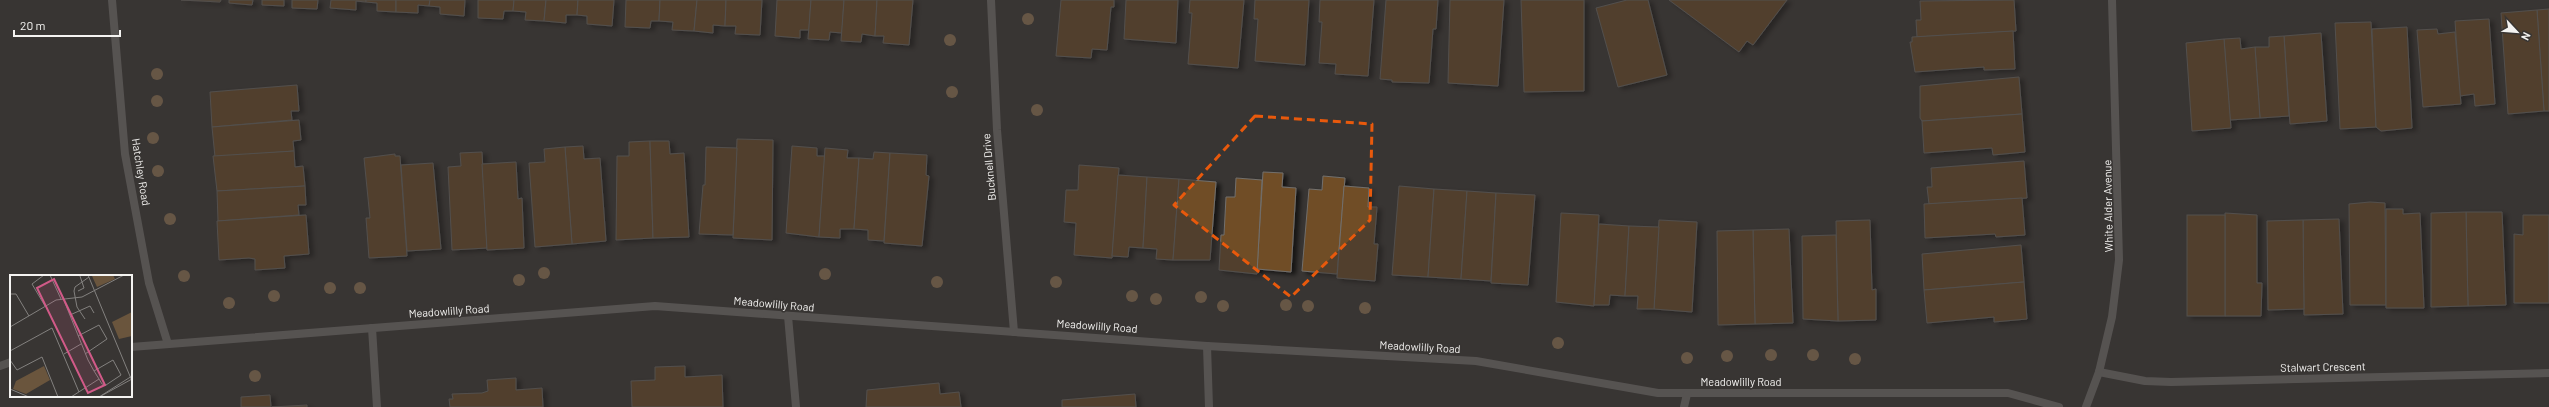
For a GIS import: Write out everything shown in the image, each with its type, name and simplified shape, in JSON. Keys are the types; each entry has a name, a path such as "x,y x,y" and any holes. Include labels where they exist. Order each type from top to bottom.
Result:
{"street":[{"name":"Hatchley Road","path":"112,0 125,154 150,283 168,344"},
{"name":"Bucknell Drive","path":"991,0 997,130 1014,332"},
{"name":"White Alder Avenue","path":"2086,407 2099,372 2112,317 2120,260 2112,0"},
{"name":"Meadowlilly Road","path":"132,347 655,306 1207,346 1476,361 1658,393 2008,393 2059,407"},
{"path":"788,316 796,407"},
{"path":"372,328 377,407"},
{"path":"1207,346 1209,407"},
{"path":"0,366 10,362"},
{"name":"Stalwart Crescent","path":"2099,372 2145,381 2170,382 2549,373"},
{"path":"1684,407 1687,394"}],"highlighted area":[{"path":"1255,116 1372,124 1370,220 1291,297 1174,205"}],"building":[{"path":"181,0 221,0 220,2"},
{"path":"229,0 253,0 252,5 229,3"},
{"path":"262,0 284,0 284,6 262,5"},
{"path":"292,0 318,0 317,9 292,8"},
{"path":"331,0 366,0 366,2 356,1 356,10 330,8"},
{"path":"366,0 396,0 396,12 377,11 377,3 366,2"},
{"path":"396,0 430,0 429,6 418,5 418,13 396,12"},
{"path":"430,0 465,0 464,16 440,14 440,7 429,6"},
{"path":"478,0 514,0 513,11 504,11 503,19 478,18"},
{"path":"514,0 546,0 544,21 525,20 526,12 513,11"},
{"path":"546,0 578,0 577,15 566,15 566,23 544,21"},
{"path":"578,0 614,0 612,26 587,24 587,16 577,15"},
{"path":"626,0 660,0 659,21 651,21 650,28 625,27"},
{"path":"660,0 697,0 694,31 672,30 673,22 659,21"},
{"path":"697,0 726,0 725,26 713,25 713,33 694,31"},
{"path":"726,0 762,0 760,35 735,34 736,26 725,26"},
{"path":"777,0 811,0 809,30 800,30 800,38 775,36"},
{"path":"811,0 844,0 842,33 830,32 829,40 808,39"},
{"path":"844,0 877,0 875,36 862,34 861,42 841,41"},
{"path":"877,0 913,0 909,45 883,43 884,36 875,36"},
{"path":"1061,0 1114,0 1114,7 1111,7 1107,50 1092,49 1091,58 1056,56"},
{"path":"1126,0 1178,0 1176,43 1124,39"},
{"path":"1190,0 1244,0 1238,68 1188,64 1192,13 1189,13"},
{"path":"1255,0 1309,0 1305,65 1255,61 1258,19 1254,19"},
{"path":"1320,0 1374,0 1368,76 1335,74 1336,64 1319,63 1322,22 1319,22"},
{"path":"1386,0 1438,0 1436,29 1433,29 1429,83 1392,82 1392,80 1380,79"},
{"path":"1450,0 1504,0 1498,86 1448,83"},
{"path":"1521,0 1584,0 1584,91 1524,92"},
{"path":"1627,0 1648,0 1667,75 1618,87 1596,8"},
{"path":"1669,0 1787,0 1753,45 1747,41 1739,52"},
{"path":"2014,0 2016,31 1917,37 1916,20 1921,20 1920,1"},
{"path":"2549,9 2549,111 2544,111 2537,10"},
{"path":"2537,10 2544,111 2508,114 2501,13"},
{"path":"2489,19 2495,104 2475,106 2474,94 2460,96 2455,21"},
{"path":"2371,22 2376,127 2340,129 2335,23"},
{"path":"2407,27 2412,128 2381,131 2376,127 2372,29"},
{"path":"2437,29 2438,34 2455,32 2461,104 2423,107 2417,30"},
{"path":"2013,31 2015,69 1984,70 1984,67 1915,72 1910,42 1912,42 1912,37"},
{"path":"2321,33 2327,121 2290,124 2284,36"},
{"path":"2284,36 2289,116 2260,118 2255,47 2269,47 2269,37"},
{"path":"2240,38 2241,49 2255,47 2260,118 2230,120 2224,39"},
{"path":"2224,39 2231,128 2192,131 2186,43"},
{"path":"2019,77 2022,114 1922,121 1920,118 1920,86"},
{"path":"297,85 299,111 291,111 292,120 212,127 210,92"},
{"path":"2022,114 2025,152 1993,155 1992,148 1924,153 1922,121"},
{"path":"299,120 301,140 293,141 294,151 215,157 212,127"},
{"path":"737,139 773,140 772,240 733,238"},
{"path":"650,141 653,238 616,240 617,156 629,156 629,142"},
{"path":"650,141 669,141 670,154 684,153 689,237 653,238"},
{"path":"583,146 584,159 600,158 606,241 572,244 565,147"},
{"path":"792,146 817,148 817,156 825,156 819,237 786,233"},
{"path":"565,147 572,244 535,247 529,163 545,162 544,149"},
{"path":"706,147 737,148 733,235 699,234 703,185 705,185"},
{"path":"825,148 848,150 847,158 859,158 854,229 840,229 840,238 819,237"},
{"path":"294,151 295,167 303,166 305,186 217,191 213,156"},
{"path":"482,152 487,248 452,250 448,167 461,166 460,153"},
{"path":"874,152 890,153 884,241 868,240 868,230 854,229 859,158 873,159"},
{"path":"890,153 927,155 926,175 929,176 922,246 884,243"},
{"path":"395,154 395,156 400,156 407,256 369,258 366,218 370,218 364,158"},
{"path":"2024,161 2027,198 1929,204 1927,187 1932,187 1931,168"},
{"path":"516,162 518,199 522,198 524,248 487,250 482,164"},
{"path":"433,163 441,249 407,251 401,165"},
{"path":"1079,165 1119,168 1112,258 1074,255 1076,223 1064,222 1066,190 1078,190"},
{"path":"1263,172 1283,173 1282,187 1296,188 1291,272 1257,269"},
{"path":"1118,175 1147,177 1143,248 1129,247 1128,257 1112,256"},
{"path":"1323,176 1345,178 1337,274 1302,271 1309,189 1322,190"},
{"path":"1147,177 1179,179 1173,260 1156,259 1157,249 1143,248"},
{"path":"1236,178 1262,180 1257,274 1219,270 1221,235 1224,235 1226,197 1235,197"},
{"path":"1179,179 1216,182 1210,260 1173,260"},
{"path":"305,186 306,205 298,205 299,215 218,221 217,191"},
{"path":"1344,186 1369,188 1368,207 1377,207 1374,244 1378,244 1375,281 1337,278"},
{"path":"1399,186 1434,189 1428,277 1392,275"},
{"path":"1434,189 1467,191 1461,279 1428,277"},
{"path":"1467,191 1496,193 1491,281 1461,279"},
{"path":"1496,193 1535,195 1528,285 1491,283"},
{"path":"2022,198 2025,235 1996,237 1995,234 1925,238 1924,204"},
{"path":"2370,202 2385,203 2386,305 2350,305 2349,204"},
{"path":"2386,209 2403,209 2403,214 2420,213 2424,308 2386,308"},
{"path":"2466,212 2502,212 2506,305 2468,306"},
{"path":"2466,212 2468,306 2431,307 2431,213"},
{"path":"1561,213 1599,215 1594,306 1556,302"},
{"path":"2225,213 2257,215 2257,283 2262,283 2261,316 2225,316"},
{"path":"306,215 309,254 284,256 285,268 255,270 255,259 249,258 219,260 217,221"},
{"path":"2187,215 2225,215 2225,316 2187,316"},
{"path":"2523,215 2549,215 2549,303 2514,303 2514,234 2523,235"},
{"path":"2339,219 2343,314 2304,315 2303,220"},
{"path":"1659,220 1697,222 1692,312 1654,309"},
{"path":"1870,220 1872,290 1876,289 1876,320 1838,321 1836,221"},
{"path":"2303,220 2304,309 2268,310 2267,221"},
{"path":"1599,224 1629,226 1625,296 1610,295 1609,305 1594,305"},
{"path":"1629,226 1659,227 1654,309 1637,309 1638,296 1625,296"},
{"path":"1789,229 1793,323 1755,324 1753,230"},
{"path":"1753,230 1755,324 1718,325 1717,231"},
{"path":"1836,235 1838,321 1803,319 1802,236"},
{"path":"2021,245 2024,282 1924,290 1922,254"},
{"path":"2024,282 2027,319 1994,322 1994,317 1927,323 1924,290"},
{"path":"685,366 685,377 722,375 723,407 632,407 631,381 655,380 655,367"},
{"path":"516,378 516,390 542,388 543,407 450,407 449,399 453,399 452,394 482,393 488,391 487,380"},
{"path":"939,383 940,394 959,392 961,407 866,407 867,390"},
{"path":"1135,394 1136,407 1062,407 1062,400"},
{"path":"270,395 271,407 241,407 241,397"},
{"path":"307,405 307,407 272,407"}]}
